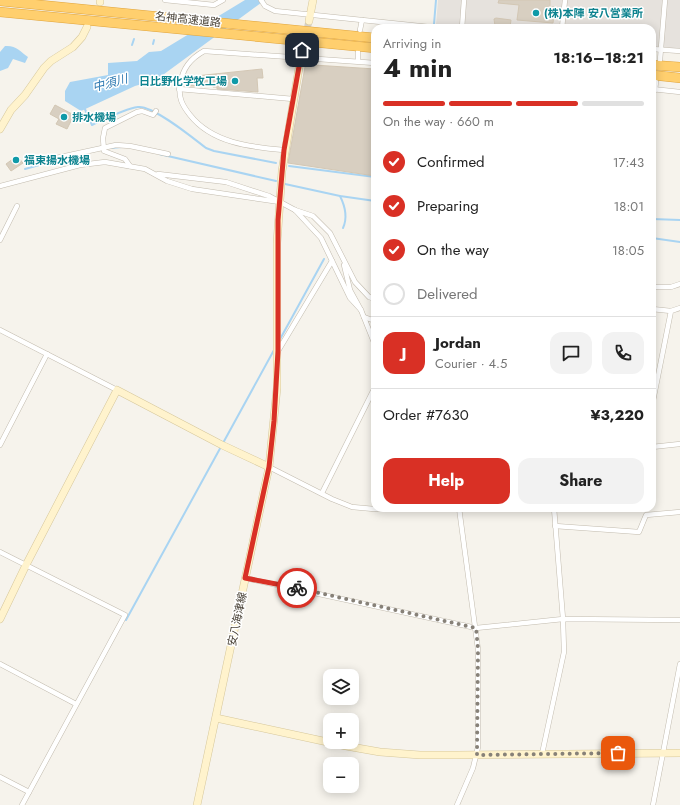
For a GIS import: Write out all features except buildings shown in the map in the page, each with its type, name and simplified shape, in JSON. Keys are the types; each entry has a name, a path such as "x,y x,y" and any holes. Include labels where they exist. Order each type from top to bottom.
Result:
{"highway":[{"name":"名神高速道路","path":"0,0 371,38"},
{"name":"名神高速道路","path":"0,12 371,48"},
{"path":"656,62 680,68"},
{"path":"656,79 680,78"}],"street":[{"path":"165,0 214,5 223,0"},
{"path":"261,0 265,6 275,11 309,18 362,20 400,24"},
{"path":"309,18 312,0"},
{"path":"462,24 464,0"},
{"path":"562,24 565,0"},
{"path":"656,62 661,50 665,0"},
{"path":"360,30 362,20"},
{"path":"0,129 12,110 25,95 44,68 51,61 73,47 82,37 87,28"},
{"path":"656,49 680,52"},
{"name":"安八海津線","path":"197,805 269,467 276,395 278,351 277,243 284,150 302,50"},
{"path":"284,150 266,149 223,140 209,133 200,126 183,106 179,95 184,69 195,56 204,51 371,63"},
{"path":"358,52 358,61"},
{"path":"180,89 294,99"},
{"path":"656,89 680,92"},
{"path":"130,166 125,159 106,153 103,148 105,128 137,112 142,111 153,115 156,111"},
{"path":"33,163 116,145 130,146 168,154"},
{"path":"0,186 80,165 105,162 130,166 154,173 226,182 269,196 296,210 313,216 324,225 337,243 355,282 371,298"},
{"path":"154,173 167,181 192,189 280,202"},
{"path":"0,240 18,206"},
{"path":"296,210 321,238 350,298 361,310"},
{"path":"278,351 332,261"},
{"path":"344,261 350,290 361,310 371,335"},
{"path":"656,287 671,287 680,284"},
{"path":"656,309 671,311 680,308"},
{"path":"656,381 671,311"},
{"path":"364,317 371,320"},
{"path":"0,330 222,445 332,499 352,507 371,509"},
{"path":"0,445 47,354"},
{"path":"0,619 26,565 117,390"},
{"path":"322,493 371,395"},
{"path":"656,447 680,444"},
{"path":"457,805 477,755 478,649 460,512"},
{"path":"542,754 564,652 563,619 554,512"},
{"path":"555,526 639,532 646,514 680,512"},
{"path":"0,552 125,615 22,805"},
{"path":"245,578 476,628 563,619 680,620"},
{"path":"0,664 76,704"},
{"path":"653,805 680,664"},
{"path":"216,718 380,752 420,755 680,753"},
{"path":"0,777 29,792"}],"shaded area":[{"path":"438,0 680,0 680,49 656,46 656,24 436,24"}],"water":[{"name":"中須川","path":"245,0 265,0 156,80 135,86 81,111 65,101 65,91 70,82 108,75 108,63 137,61 149,52 161,51"},
{"path":"5,46 21,51 28,57 25,63 13,59 8,68 0,71 0,52"}],"waterway":[{"path":"434,24 436,0"},
{"path":"132,45 134,39"},
{"path":"153,44 154,40"},
{"path":"84,107 92,125 127,110 138,107 145,108 163,116 206,148 214,151 276,163"},
{"path":"110,148 122,147"},
{"path":"159,154 276,181"},
{"path":"25,169 57,160"},
{"path":"289,166 371,176"},
{"path":"285,184 340,196 371,200"},
{"path":"340,196 345,212 345,224 343,228"},
{"path":"656,219 680,220"},
{"path":"656,239 680,242"},
{"path":"279,341 324,259"},
{"path":"126,620 274,350"}],"tunnel":[{"path":"302,50 309,21"}],"way so far":[{"path":"297,588 375,607 476,628 478,649 477,755 618,753"}],"place":[{"name":"(株)本陣 安八営業所","path":"536,13"},
{"name":"日比野化学牧工場","path":"235,81"},
{"name":"排水機場","path":"64,117"},
{"name":"福束揚水機場","path":"16,160"}],"route":[{"path":"297,588 245,578 269,467 274,421 278,351 278,220 284,150 302,50"}]}
